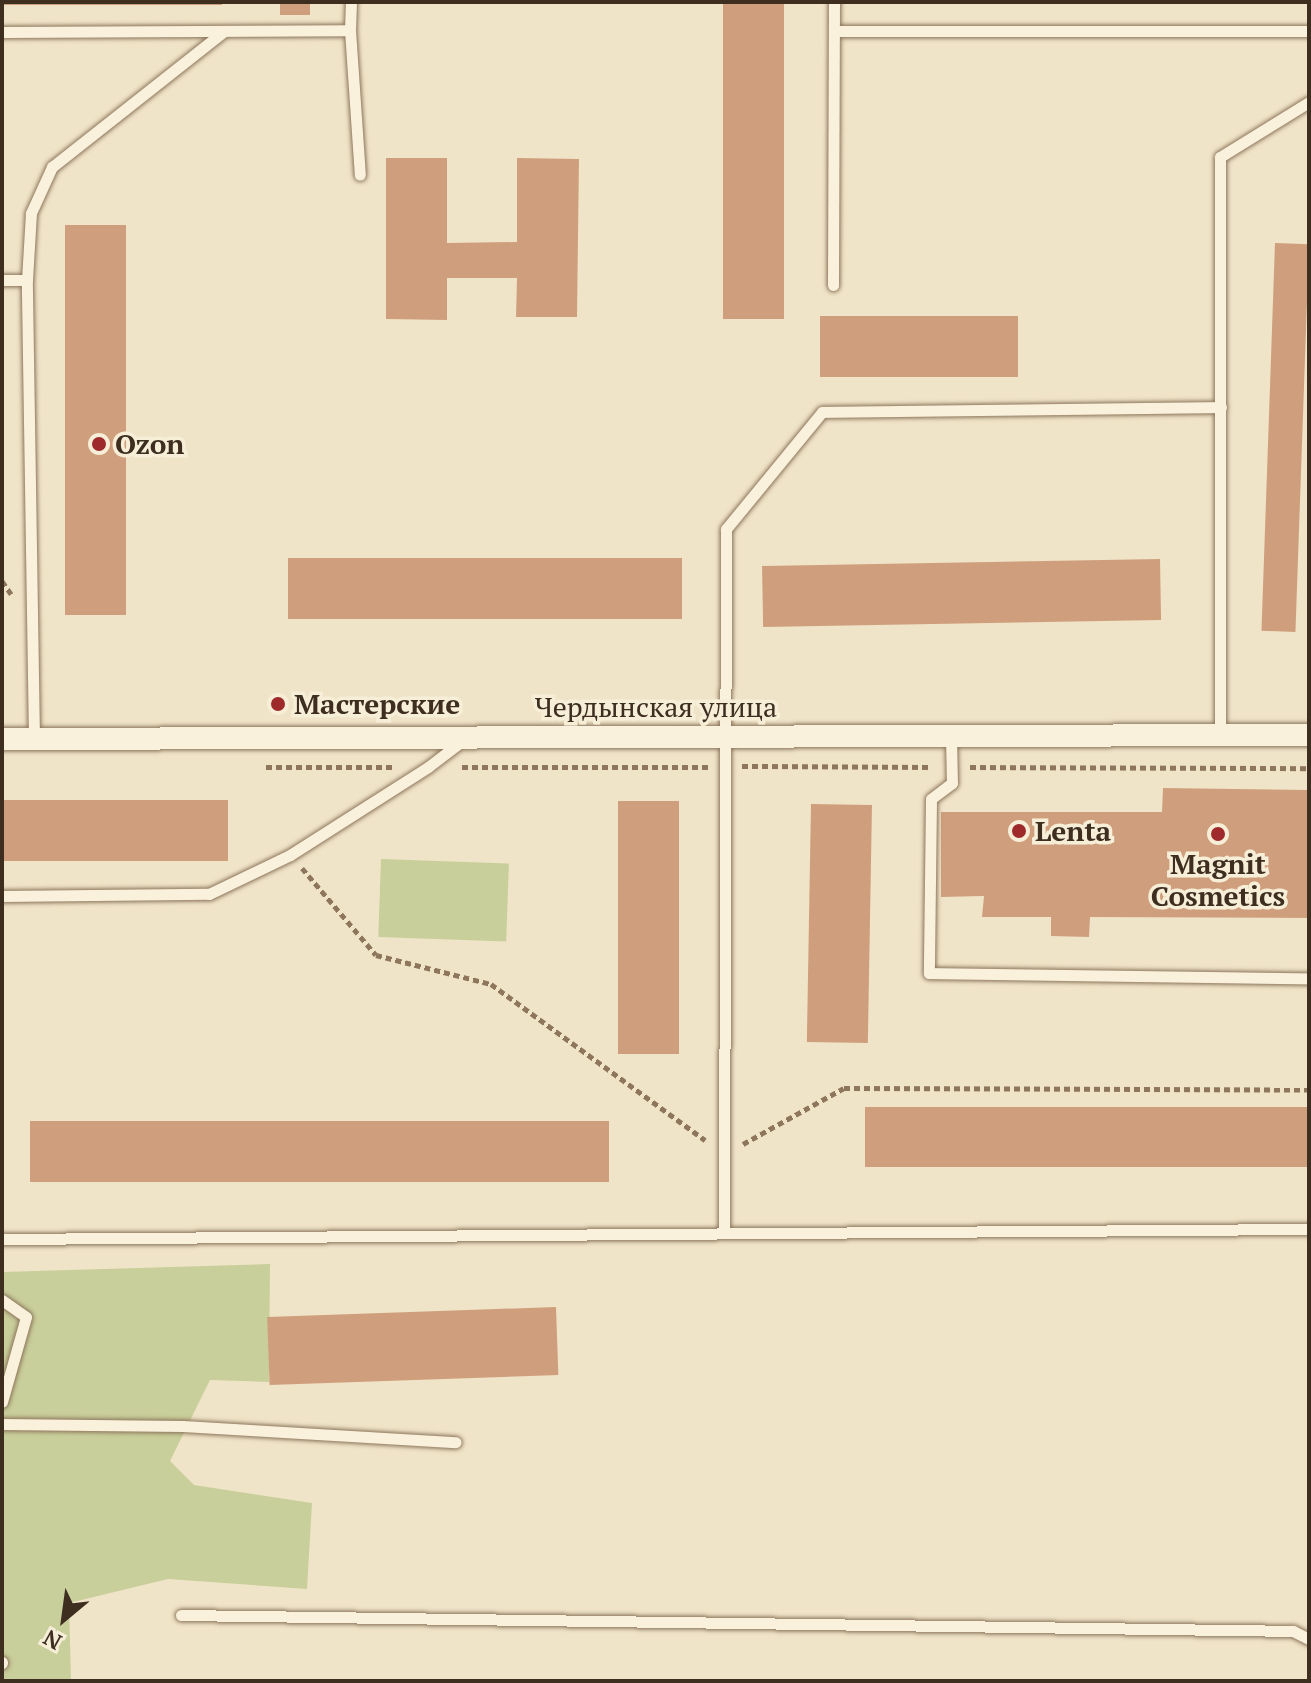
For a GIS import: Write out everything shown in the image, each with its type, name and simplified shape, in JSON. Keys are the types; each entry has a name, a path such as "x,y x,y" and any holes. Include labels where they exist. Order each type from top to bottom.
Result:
{"street":[{"name":"Чердынская улица","path":"2,739 1309,735"}],"lane":[{"path":"351,2 350,30 360,175"},
{"path":"833,285 834,2"},
{"path":"2,32 350,30"},
{"path":"34,739 27,280 31,213 52,167 224,31"},
{"path":"835,31 1309,31"},
{"path":"1220,735 1220,157 1309,102"},
{"path":"2,280 27,280"},
{"path":"724,1233 726,529 822,412 1221,407"},
{"path":"2,896 209,894 290,855 428,767 467,737"},
{"path":"951,737 952,783 931,799 929,973 1309,978"},
{"path":"2,1239 1309,1229"},
{"path":"2,1300 26,1317 2,1402"},
{"path":"2,1424 183,1426 456,1442"},
{"path":"181,1615 1293,1631 1309,1639"}],"path":[{"path":"254,767 1309,768"},
{"path":"290,855 376,955 491,984 724,1154 844,1088 1309,1090"}],"green space":[{"path":"381,859 509,863 506,941 378,937"},
{"path":"270,1264 269,1382 210,1380 170,1461 194,1485 312,1503 307,1589 168,1579 69,1603 71,1681 2,1681 2,1272"}],"building":[{"path":"2,2 222,2 222,5 2,5"},
{"path":"280,2 310,2 310,15 280,15"},
{"path":"723,2 784,2 784,319 723,319"},
{"path":"386,158 447,158 447,243 517,242 517,158 579,159 577,317 516,317 517,278 447,278 447,320 386,319"},
{"path":"65,225 126,225 126,615 65,615"},
{"path":"1275,243 1309,244 1295,632 1261,631"},
{"path":"820,316 1018,316 1018,377 820,377"},
{"path":"288,558 682,558 682,619 288,619"},
{"path":"1160,559 1161,620 763,627 762,566"},
{"path":"1163,788 1309,790 1309,918 1090,917 1089,937 1051,936 1051,917 982,917 984,896 941,897 941,812 1162,812"},
{"path":"2,800 228,800 228,861 2,861"},
{"path":"618,801 679,801 679,1054 618,1054"},
{"path":"811,804 872,805 868,1043 807,1042"},
{"path":"865,1107 1309,1107 1309,1167 865,1167"},
{"path":"30,1121 609,1121 609,1182 30,1182"},
{"path":"556,1307 558,1375 270,1385 267,1317"}],"place":[{"name":"Ozon","path":"99,444"},
{"name":"Мастерские","path":"278,704"},
{"name":"Lenta","path":"1019,831"},
{"name":"Magnit Cosmetics","path":"1218,834"}]}
